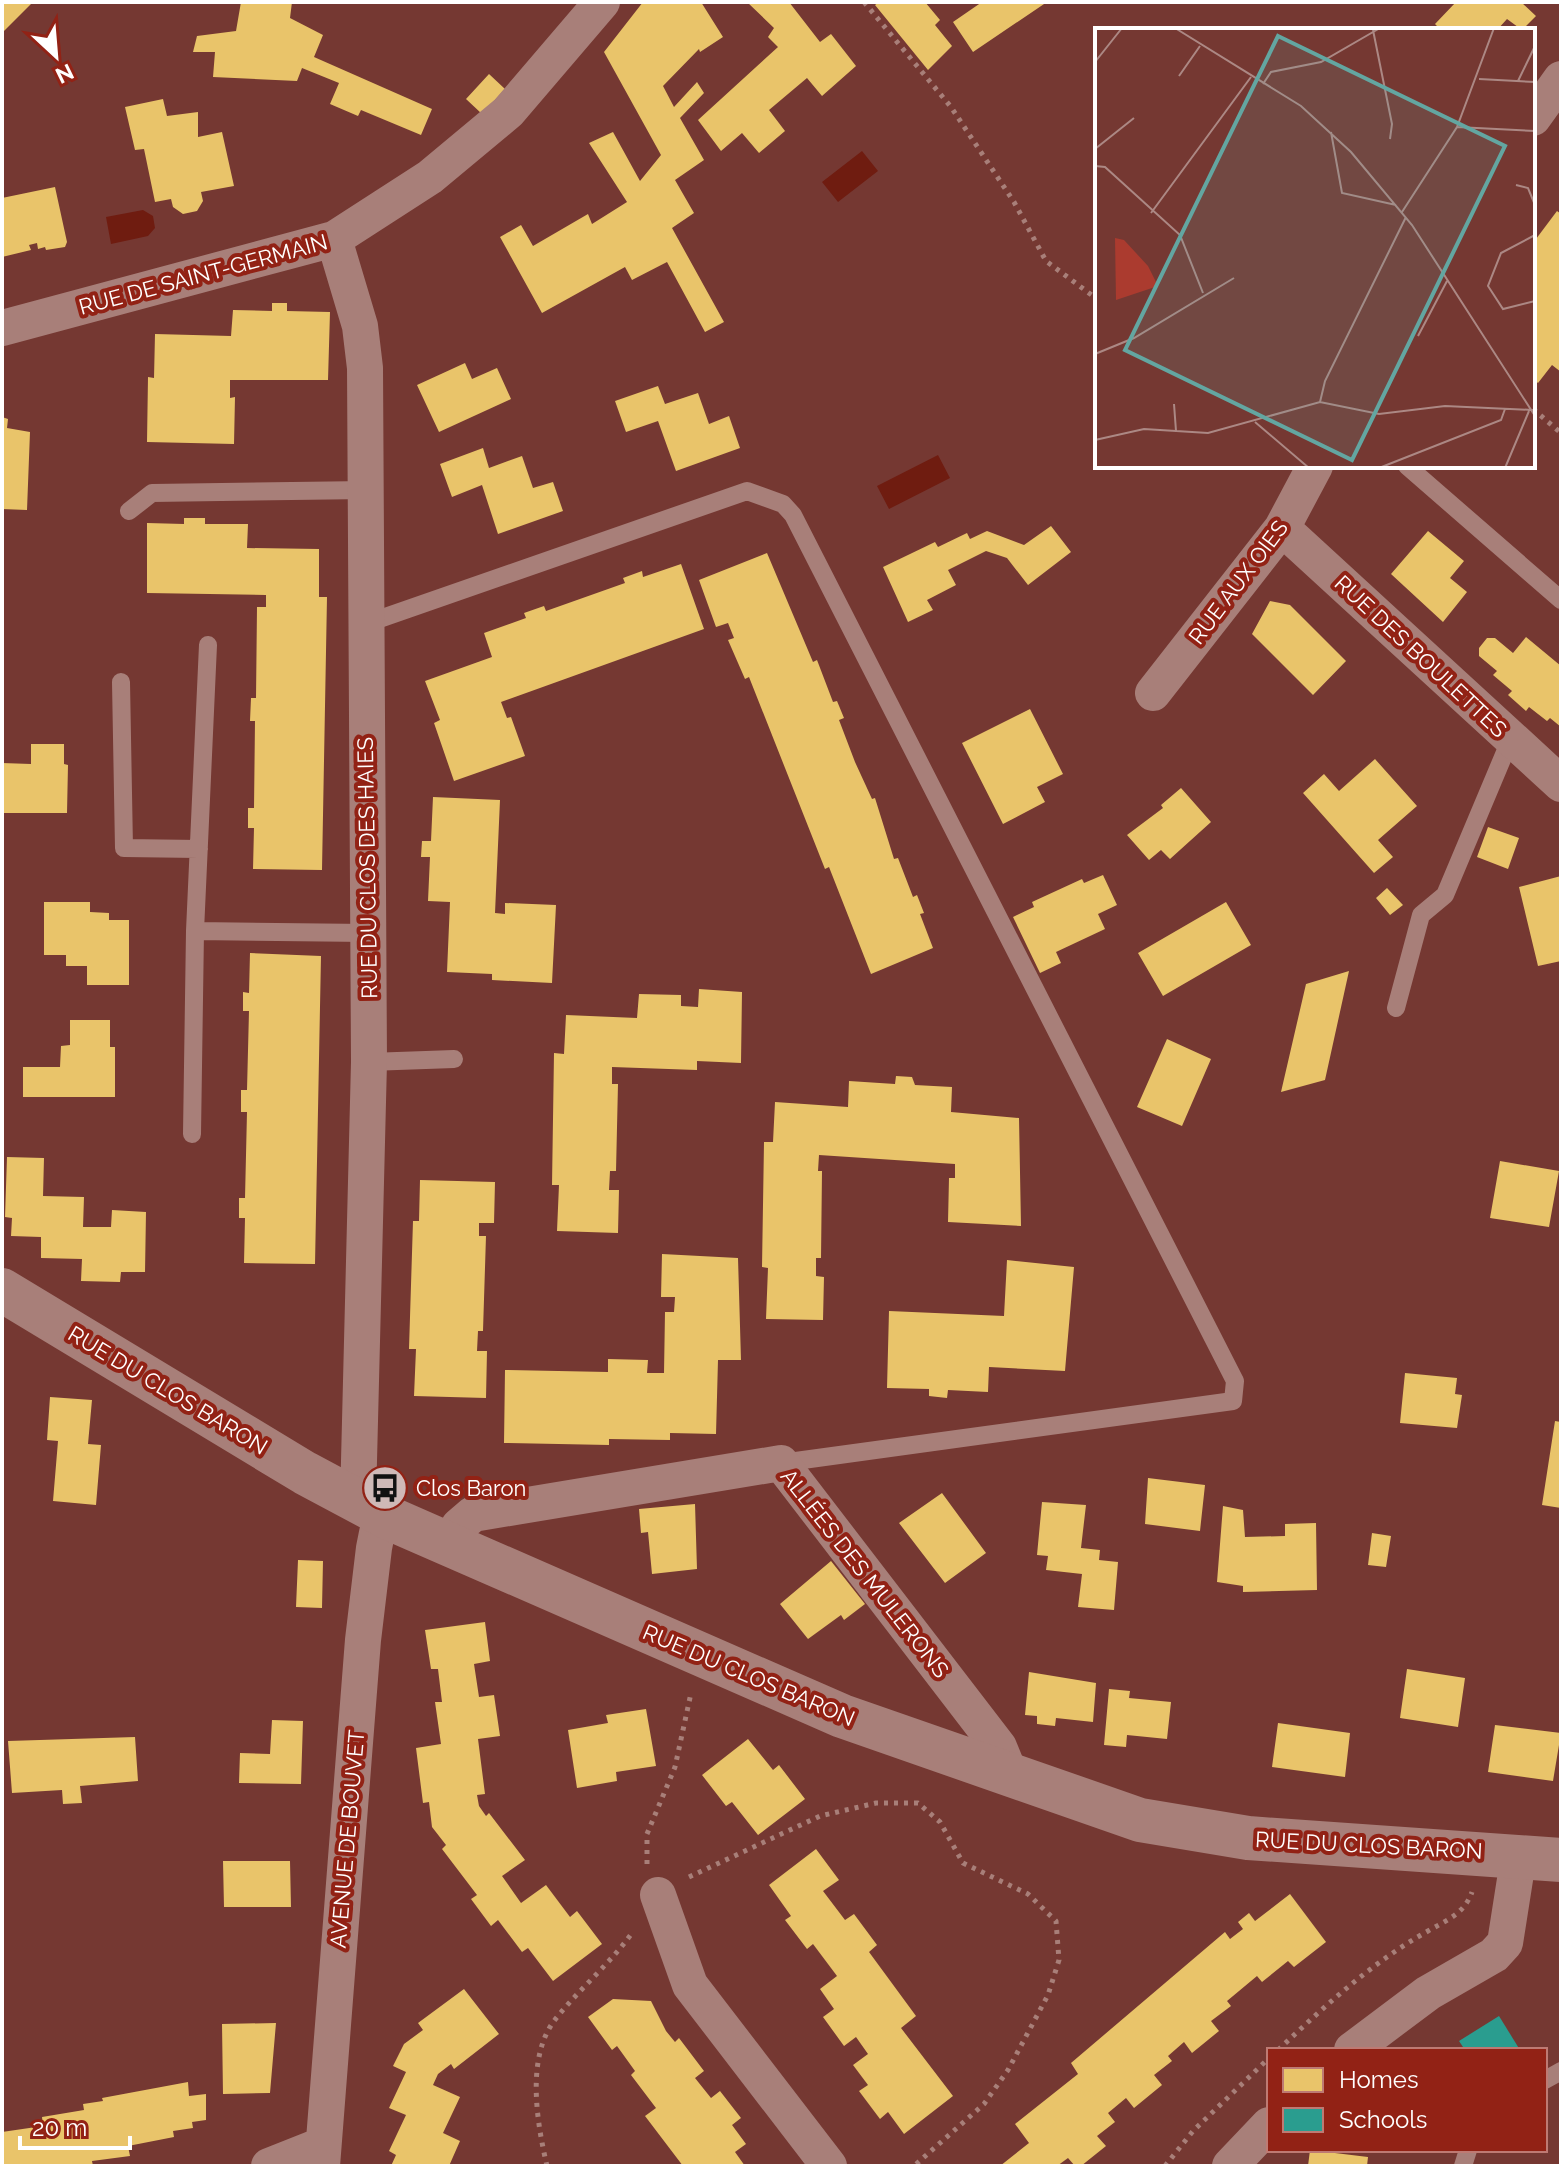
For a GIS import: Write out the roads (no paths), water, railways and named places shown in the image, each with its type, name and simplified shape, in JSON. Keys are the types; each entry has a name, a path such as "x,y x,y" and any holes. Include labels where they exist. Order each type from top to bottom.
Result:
{"street":[{"name":"RUE DE SAINT-GERMAIN","path":"2,328 334,239 430,177 508,112 602,2"},
{"path":"1535,115 1561,79"},
{"name":"RUE DU CLOS DES HAIES","path":"334,239 360,326 365,368 375,1510"},
{"name":"RUE AUX OIES","path":"1153,693 1282,528 1314,468"},
{"name":"RUE DES BOULETTES","path":"1282,528 1561,784"},
{"name":"RUE DU CLOS BARON","path":"2,1290 375,1510 842,1716 1140,1820 1248,1838 1540,1857"},
{"name":"ALLÉES DES MULERONS","path":"448,1544 459,1526 473,1514 781,1463 999,1747 1010,1774"},
{"name":"AVENUE DE BOUVET","path":"322,2156 366,1609 377,1533 375,1510"},
{"path":"1355,2048 1428,1993 1494,1955 1505,1943 1540,1857"},
{"path":"658,1895 690,1985 829,2166"},
{"path":"1230,2166 1267,2127"},
{"path":"269,2166 322,2156"}],"lane":[{"path":"1409,468 1561,600"},
{"path":"129,511 152,493 367,490"},
{"path":"365,624 747,491 783,504 793,515 1235,1381 1233,1401 781,1463"},
{"path":"192,1134 195,931 208,645"},
{"path":"121,682 124,848 199,849"},
{"path":"1396,1008 1421,915 1445,895 1511,738"},
{"path":"195,931 368,933"},
{"path":"369,1062 454,1059"}],"place":[{"name":"Clos Baron","path":"385,1488"}]}
